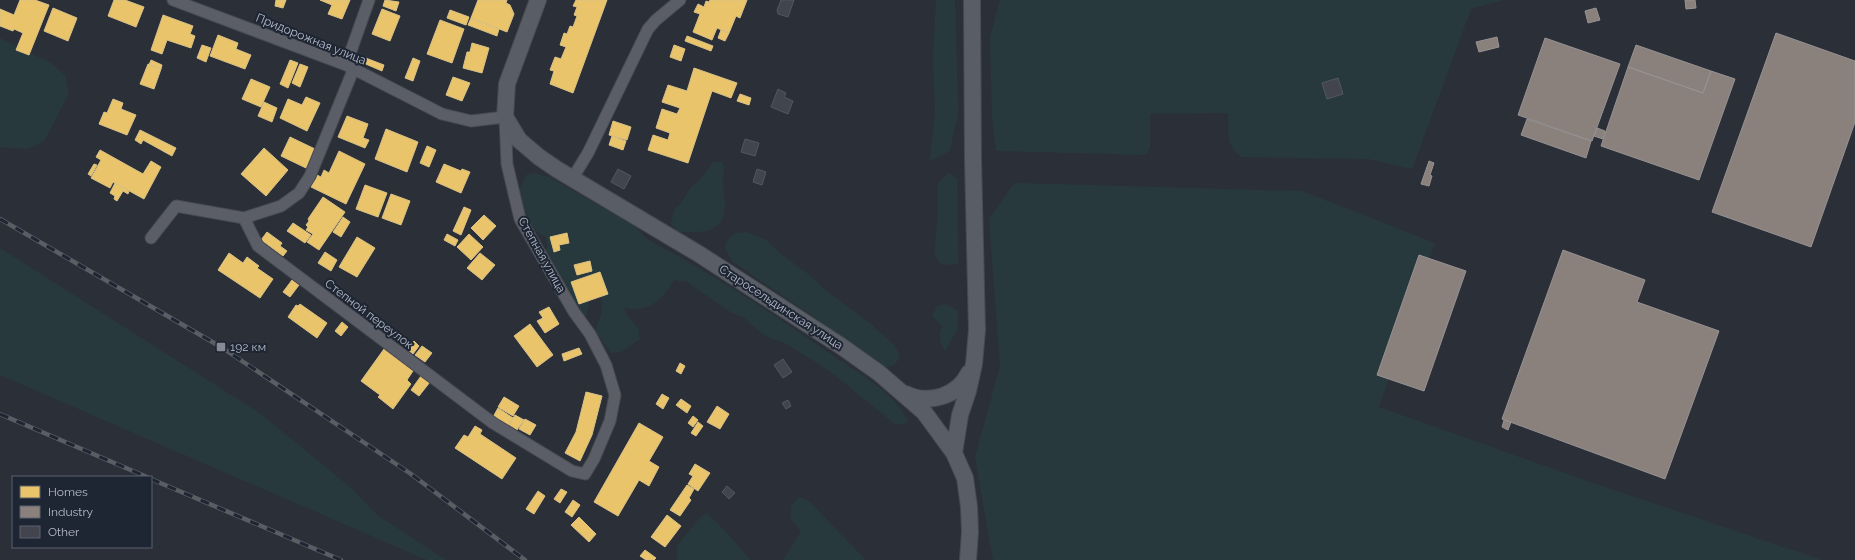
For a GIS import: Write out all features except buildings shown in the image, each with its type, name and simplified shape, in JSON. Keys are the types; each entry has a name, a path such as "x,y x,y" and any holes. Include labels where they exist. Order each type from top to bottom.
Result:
{"street":[{"name":"Придорожная улица","path":"173,0 350,66 442,114 471,121 505,117"},
{"path":"151,238 176,206 244,218 281,206 299,193 310,176 350,66 369,0"},
{"name":"Степная улица","path":"538,0 507,84 505,117 507,164 520,219 574,312 590,334 606,365 615,395 610,421 594,459 585,474"},
{"path":"572,179 588,153 648,29 656,20 680,0"},
{"path":"954,453 960,415 968,391 974,364 977,330 973,159 972,0"},
{"name":"Старосельдинская улица","path":"505,117 519,140 539,157 572,179 699,254 848,350 901,391 924,412 954,453 965,478 969,507 970,532 968,560"},
{"name":"Степной переулок","path":"244,218 258,246 445,388 493,423 572,471 585,474"},
{"path":"901,391 920,399 936,398 952,393 966,379 974,364"}],"shaded area":[{"path":"936,0 955,0 958,112 950,151 930,161 935,111 933,58"},
{"path":"1000,0 1503,0 1471,9 1412,169 1368,159 1241,157 1232,147 1230,142 1228,113 1150,114 1150,148 1146,155 996,151 992,116 990,38"},
{"path":"0,38 51,63 65,75 69,94 44,141 28,149 0,147"},
{"path":"713,162 722,162 724,168 724,211 722,220 718,226 711,229 692,232 678,232 671,224 675,208 681,203 691,187 699,181"},
{"path":"534,173 549,177 633,225 647,239 718,280 787,324 885,392 902,411 908,422 896,425 828,370 785,343 765,336 743,317 732,313 687,282 674,280 659,299 648,306 633,309 624,308 627,315 638,328 640,339 621,352 611,353 595,331 602,312 601,294 590,295 589,306 585,319 543,255 548,245 545,236 529,228 530,223 525,212 515,208 519,192 526,175"},
{"path":"949,173 957,179 958,264 942,265 934,254 938,212 938,183"},
{"path":"1014,183 1302,191 1435,243 1379,407 1593,483 1822,560 993,560 975,457 1000,366 989,219"},
{"path":"746,232 765,239 781,254 807,273 824,289 872,325 893,344 899,353 898,360 894,365 888,367 878,364 856,346 732,261 725,248 726,244 730,237 735,234"},
{"path":"0,248 261,414 351,488 377,515 446,560 427,560 0,375"},
{"path":"947,304 958,311 957,330 945,351 940,339 942,326 932,316 937,306"},
{"path":"799,497 809,501 866,560 783,560 801,531 791,519 791,506"},
{"path":"706,513 724,530 751,560 678,560 677,546 698,520"}],"railway":[{"path":"0,219 221,347 411,474 525,560"},
{"path":"0,414 145,476"},
{"path":"152,479 341,560"}],"place":[{"name":"192 км","path":"221,347"}]}
